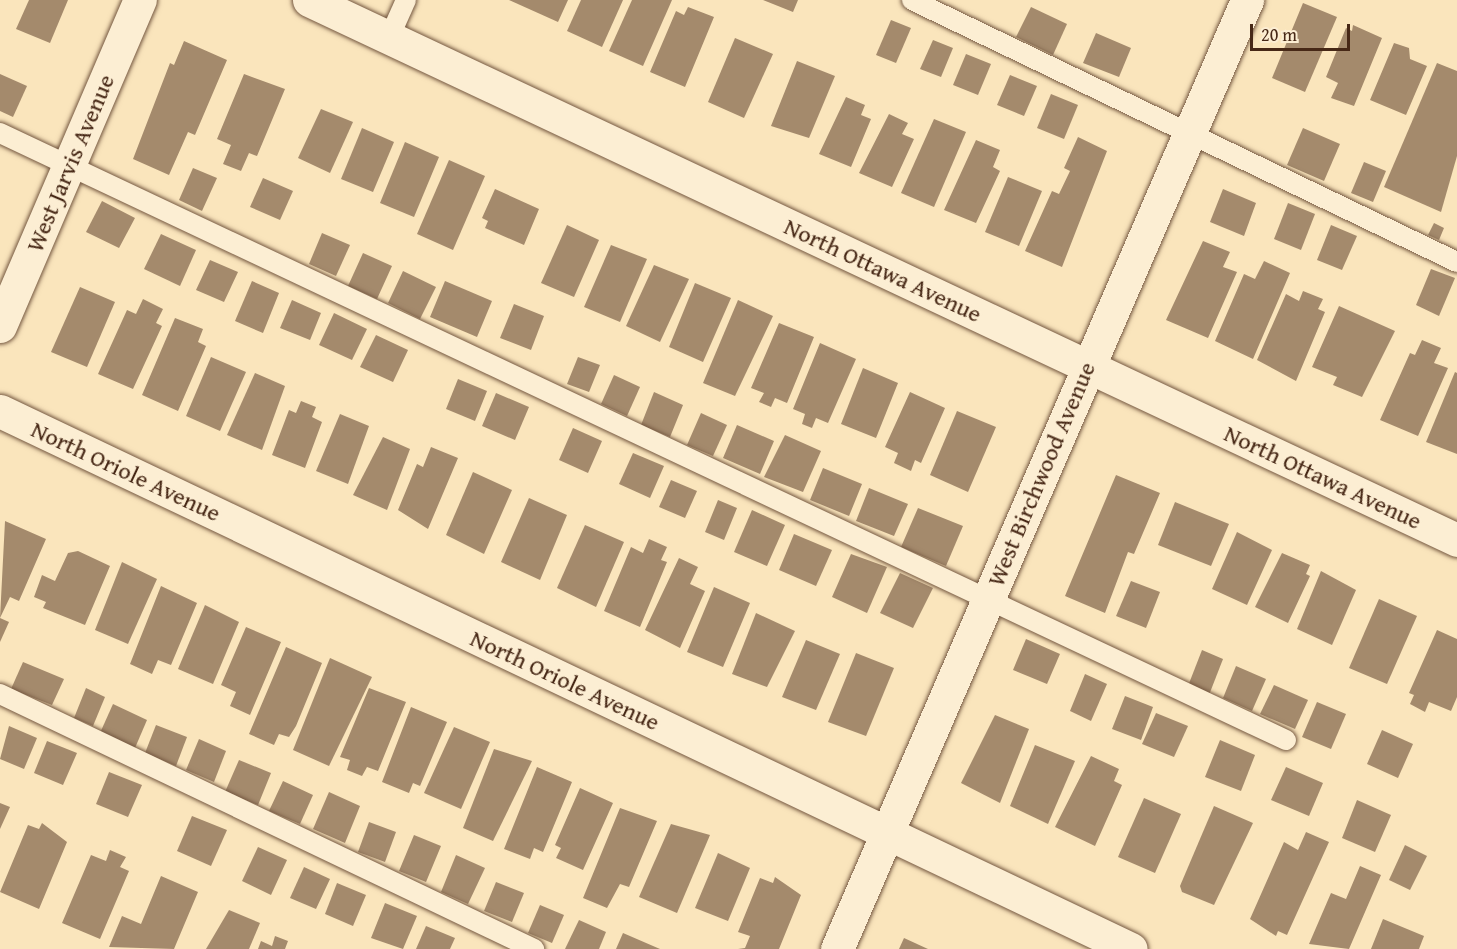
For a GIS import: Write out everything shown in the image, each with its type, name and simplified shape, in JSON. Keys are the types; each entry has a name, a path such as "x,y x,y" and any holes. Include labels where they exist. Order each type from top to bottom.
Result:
{"street":[{"name":"West Jarvis Avenue","path":"0,326 140,0"},
{"name":"North Ottawa Avenue","path":"309,0 1457,540"},
{"name":"West Birchwood Avenue","path":"837,949 1247,0"},
{"name":"North Oriole Avenue","path":"0,411 1131,949"}],"lane":[{"path":"390,38 406,0"},
{"path":"912,0 1457,262"},
{"path":"0,133 1286,740"},
{"path":"0,694 534,949"}],"building":[{"path":"29,0 68,0 50,43 16,29"},
{"path":"509,0 568,0 558,22"},
{"path":"581,0 623,0 602,47 567,31"},
{"path":"632,0 672,0 643,66 609,51"},
{"path":"763,0 798,0 793,12"},
{"path":"1303,3 1337,17 1305,92 1272,78"},
{"path":"688,7 714,17 685,87 650,72 676,11 684,15"},
{"path":"1031,7 1067,24 1053,55 1016,37"},
{"path":"891,20 911,28 896,63 876,55"},
{"path":"1353,25 1382,38 1354,106 1331,98 1338,83 1326,77 1346,28 1352,31"},
{"path":"1096,33 1131,48 1119,77 1083,63"},
{"path":"735,38 773,54 744,118 708,102"},
{"path":"933,40 953,48 941,77 920,69"},
{"path":"184,41 227,60 195,135 188,132 169,175 133,159 170,63 174,65"},
{"path":"1394,43 1409,48 1410,59 1427,66 1406,115 1370,100"},
{"path":"966,54 991,64 978,95 953,85"},
{"path":"797,61 835,76 809,138 771,126"},
{"path":"1437,63 1457,71 1457,156 1441,212 1384,187"},
{"path":"0,74 27,86 13,117 0,111"},
{"path":"244,74 285,89 257,156 249,153 241,171 223,164 231,145 217,139"},
{"path":"1010,75 1037,86 1024,116 997,105"},
{"path":"1051,94 1078,105 1064,139 1037,128"},
{"path":"846,97 865,105 861,115 871,119 851,167 819,154"},
{"path":"321,109 353,122 330,173 298,158"},
{"path":"889,114 908,123 902,134 914,139 892,187 859,173"},
{"path":"934,119 966,132 934,207 901,193"},
{"path":"362,128 394,142 373,192 341,179"},
{"path":"1303,128 1340,144 1324,181 1287,165"},
{"path":"1078,137 1107,151 1062,267 1025,251 1052,191 1059,194 1070,171 1064,168"},
{"path":"976,140 1000,150 993,167 1000,171 976,223 944,210"},
{"path":"405,142 439,157 414,217 380,203"},
{"path":"449,160 485,176 453,250 417,234"},
{"path":"1364,162 1386,171 1373,202 1351,193"},
{"path":"193,168 217,178 202,211 179,200"},
{"path":"1008,177 1042,191 1019,246 985,232"},
{"path":"263,178 293,191 280,220 250,207"},
{"path":"495,189 539,209 524,245 485,228 488,221 482,218"},
{"path":"1223,189 1256,203 1244,236 1210,222"},
{"path":"102,201 135,218 119,248 86,232"},
{"path":"1288,203 1315,214 1301,250 1274,239"},
{"path":"1434,223 1444,228 1439,240 1428,235"},
{"path":"567,225 599,240 574,297 541,283"},
{"path":"1331,225 1357,236 1342,270 1317,260"},
{"path":"322,233 350,245 336,276 309,264"},
{"path":"161,234 196,250 180,286 144,269"},
{"path":"1203,241 1230,252 1223,267 1237,272 1208,338 1166,320"},
{"path":"611,245 647,259 620,322 584,307"},
{"path":"363,253 392,266 377,299 348,286"},
{"path":"210,260 238,272 224,302 196,290"},
{"path":"1264,261 1290,273 1253,359 1215,341 1244,274 1255,279"},
{"path":"654,265 689,279 660,342 626,326"},
{"path":"1431,269 1455,278 1439,316 1416,305"},
{"path":"403,271 436,287 420,319 388,303"},
{"path":"252,281 279,293 263,333 235,321"},
{"path":"445,281 492,301 477,337 430,317"},
{"path":"695,283 731,298 703,362 669,347"},
{"path":"80,287 115,302 87,367 51,352"},
{"path":"1303,291 1323,299 1318,309 1325,312 1296,381 1257,360 1286,294 1299,301"},
{"path":"143,299 163,309 156,323 162,326 133,389 98,374 127,310 136,314"},
{"path":"292,300 321,313 310,340 280,328"},
{"path":"738,300 773,316 735,396 703,383"},
{"path":"514,304 544,316 531,350 500,338"},
{"path":"1339,306 1395,331 1362,397 1333,385 1337,377 1312,367"},
{"path":"334,313 367,329 352,360 319,345"},
{"path":"175,318 203,329 198,342 206,346 178,411 142,395"},
{"path":"779,323 814,337 787,403 775,398 771,407 759,402 764,393 751,388"},
{"path":"376,335 408,350 393,382 360,367"},
{"path":"1422,340 1441,348 1434,363 1448,368 1418,436 1380,420 1410,353 1415,355"},
{"path":"820,343 856,359 828,423 816,418 812,428 802,424 805,414 793,409"},
{"path":"211,357 246,372 220,431 186,416"},
{"path":"578,357 600,365 589,392 567,384"},
{"path":"863,368 898,383 876,438 841,424"},
{"path":"1455,372 1457,373 1457,454 1426,442"},
{"path":"255,373 285,386 262,450 227,435"},
{"path":"614,375 640,387 627,416 601,404"},
{"path":"458,379 487,391 475,421 446,409"},
{"path":"654,392 683,405 670,437 641,425"},
{"path":"910,392 945,408 921,463 915,460 911,471 894,463 898,453 885,447"},
{"path":"496,393 529,407 515,440 482,426"},
{"path":"301,401 316,407 312,417 322,422 305,468 272,455 289,410 296,413"},
{"path":"957,411 996,427 968,492 930,475"},
{"path":"701,413 727,425 713,456 687,445"},
{"path":"340,414 369,426 348,484 316,471"},
{"path":"737,425 774,441 760,474 723,458"},
{"path":"573,428 602,441 588,473 559,460"},
{"path":"785,435 821,451 803,492 764,477"},
{"path":"383,437 410,449 387,510 353,495"},
{"path":"431,447 458,458 428,529 398,510 417,464 423,467"},
{"path":"633,453 664,466 650,498 619,484"},
{"path":"823,468 862,484 849,516 810,500"},
{"path":"473,472 512,490 484,554 446,535"},
{"path":"1116,475 1160,493 1134,554 1128,552 1105,613 1065,596"},
{"path":"671,480 697,491 685,518 659,507"},
{"path":"869,488 908,504 894,536 856,521"},
{"path":"529,498 567,515 540,580 501,562"},
{"path":"718,500 737,508 724,540 705,532"},
{"path":"1175,502 1229,524 1211,566 1158,545"},
{"path":"918,508 963,526 946,566 901,547"},
{"path":"752,510 785,525 767,566 734,552"},
{"path":"5,521 46,539 19,601 10,597 0,618"},
{"path":"585,525 624,542 596,607 557,588"},
{"path":"1237,532 1272,550 1247,605 1212,589"},
{"path":"794,534 832,550 816,586 779,570"},
{"path":"649,539 667,547 661,560 667,562 640,627 604,611 631,547 643,553"},
{"path":"78,551 110,566 85,625 43,608 46,602 34,597 42,575 55,581 68,553"},
{"path":"1282,553 1310,565 1306,574 1310,576 1288,623 1255,607"},
{"path":"851,554 887,567 867,613 832,597"},
{"path":"679,558 698,567 690,584 705,591 680,648 645,630"},
{"path":"122,562 157,579 128,644 95,630"},
{"path":"1321,571 1356,590 1332,645 1297,629"},
{"path":"900,573 933,588 913,628 880,613"},
{"path":"1131,581 1160,592 1146,628 1116,616"},
{"path":"161,586 197,603 171,665 158,660 152,674 130,664"},
{"path":"714,587 750,603 723,667 687,652"},
{"path":"1379,599 1417,616 1387,684 1349,668"},
{"path":"205,605 239,622 213,684 178,669"},
{"path":"756,613 795,631 767,687 732,674"},
{"path":"0,618 9,622 0,642"},
{"path":"246,627 281,642 250,715 230,706 236,692 221,685"},
{"path":"1437,630 1457,639 1457,697 1451,711 1429,702 1425,712 1410,704 1414,695 1409,693"},
{"path":"1026,639 1060,654 1047,684 1013,670"},
{"path":"806,640 840,654 816,710 782,697"},
{"path":"286,647 322,663 296,726 289,737 279,734 274,745 249,734"},
{"path":"1202,650 1223,659 1209,695 1188,686"},
{"path":"856,653 894,668 866,736 828,722"},
{"path":"330,658 372,677 329,766 293,750"},
{"path":"23,662 64,679 52,705 11,689"},
{"path":"1236,666 1266,679 1252,711 1223,698"},
{"path":"1085,674 1107,684 1091,721 1070,711"},
{"path":"1274,685 1308,700 1295,729 1260,714"},
{"path":"86,688 105,697 93,726 74,718"},
{"path":"369,688 406,702 378,771 367,767 362,776 347,770 350,760 340,757"},
{"path":"1125,696 1153,707 1141,740 1112,729"},
{"path":"1317,702 1346,714 1331,749 1302,737"},
{"path":"113,704 147,720 135,748 100,733"},
{"path":"411,707 447,722 420,786 413,783 409,793 382,782"},
{"path":"1156,713 1188,726 1174,757 1142,744"},
{"path":"995,715 1029,729 1000,803 961,783"},
{"path":"156,725 187,737 176,766 145,753"},
{"path":"9,726 37,738 24,769 0,759"},
{"path":"454,727 490,742 461,809 424,793"},
{"path":"1382,730 1413,744 1398,778 1367,764"},
{"path":"199,739 226,751 214,782 186,770"},
{"path":"1220,740 1255,755 1241,791 1205,777"},
{"path":"47,741 77,753 63,785 34,773"},
{"path":"1035,745 1075,761 1048,824 1010,806"},
{"path":"494,749 532,761 493,841 463,828"},
{"path":"1091,756 1119,769 1114,781 1122,785 1095,846 1055,827"},
{"path":"239,760 271,773 258,805 225,792"},
{"path":"537,767 572,782 543,852 534,848 530,859 504,849"},
{"path":"1286,767 1323,783 1309,816 1271,800"},
{"path":"109,772 142,785 128,817 96,804"},
{"path":"283,781 313,795 300,824 269,811"},
{"path":"580,788 613,803 583,870 556,858 561,848 555,845"},
{"path":"329,792 360,806 345,843 313,829"},
{"path":"1144,798 1181,814 1155,873 1118,857"},
{"path":"1357,800 1391,815 1375,852 1342,838"},
{"path":"0,803 10,807 0,829"},
{"path":"1214,806 1253,823 1214,905 1182,892 1180,886"},
{"path":"620,808 657,821 629,887 620,884 607,908 583,898"},
{"path":"192,816 227,830 211,866 177,851"},
{"path":"369,822 396,832 385,862 358,852"},
{"path":"42,823 67,842 39,909 0,892 28,825 39,829"},
{"path":"671,824 710,835 677,913 639,897"},
{"path":"1306,832 1329,842 1287,935 1278,931 1276,936 1250,919 1284,842 1298,850"},
{"path":"414,835 441,846 426,882 399,871"},
{"path":"1405,845 1427,856 1410,890 1389,880"},
{"path":"258,847 287,860 271,895 242,881"},
{"path":"110,850 126,857 120,867 129,871 100,939 62,923 91,855 106,861"},
{"path":"718,853 750,868 728,921 695,908"},
{"path":"456,855 485,868 468,904 441,892"},
{"path":"1360,866 1381,875 1349,949 1309,944 1331,893 1346,899"},
{"path":"304,867 330,879 316,909 290,898"},
{"path":"161,876 198,892 174,949 109,947 122,916 141,924"},
{"path":"775,877 801,895 779,949 738,949 745,948 750,936 738,932 760,878 773,883"},
{"path":"496,882 524,893 512,922 484,911"},
{"path":"337,883 366,895 353,926 325,914"},
{"path":"385,903 417,916 403,949 371,938"},
{"path":"540,905 564,915 552,943 528,933"},
{"path":"229,910 260,923 249,949 206,949"},
{"path":"1383,919 1424,936 1419,949 1371,949"},
{"path":"579,920 606,932 599,949 565,949"},
{"path":"426,926 455,938 450,949 416,949"},
{"path":"623,933 660,949 616,949"},
{"path":"275,936 288,941 285,949 258,949 261,941 272,946"},
{"path":"904,938 928,949 899,949"}]}
